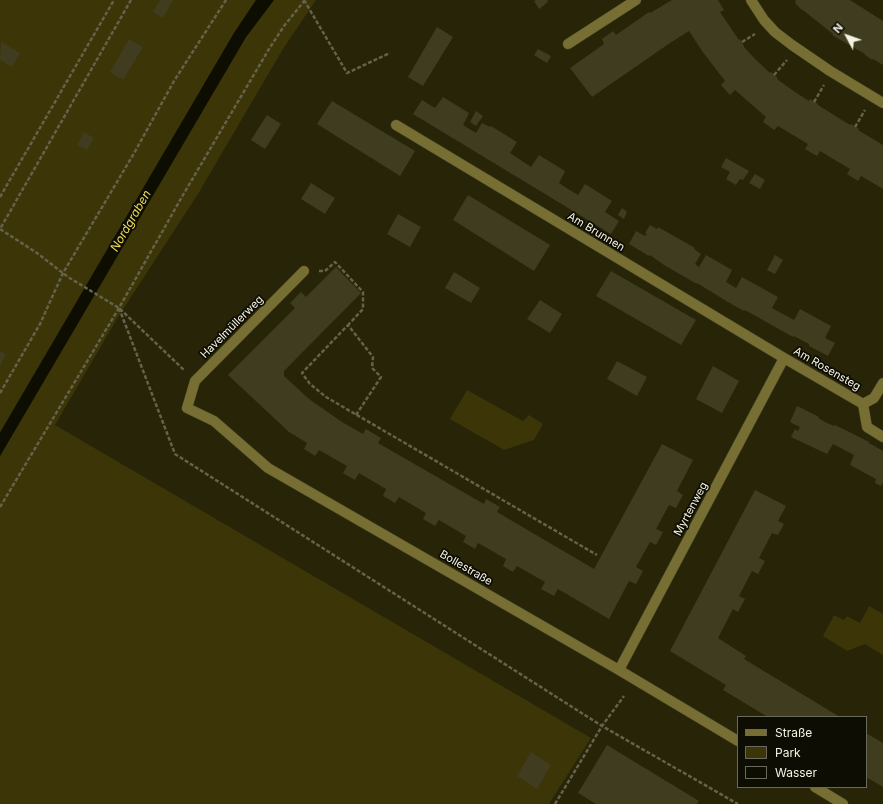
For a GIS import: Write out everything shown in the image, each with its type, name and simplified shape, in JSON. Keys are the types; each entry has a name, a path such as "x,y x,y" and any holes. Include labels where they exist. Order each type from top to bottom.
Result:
{"street":[{"path":"568,44 636,0"},
{"path":"751,0 764,20 775,32 830,71 883,103"},
{"name":"Am Brunnen","path":"396,126 784,358"},
{"name":"Havelmüllerweg","path":"187,408 195,381 304,271"},
{"name":"Am Rosensteg","path":"784,358 863,404 867,427 883,437"},
{"name":"Myrtenweg","path":"619,670 784,358"},
{"path":"863,404 874,398 883,383"},
{"name":"Bollestraße","path":"187,408 214,421 268,468 619,670 737,740"},
{"path":"816,788 843,804"}],"path":[{"path":"0,197 114,0"},
{"path":"131,0 0,229 37,253 68,277 119,308 186,372"},
{"path":"0,393 40,324 63,273 133,155 174,81 226,0"},
{"path":"0,507 119,308 183,195 269,49 304,0 347,73 390,53"},
{"path":"742,42 761,30"},
{"path":"774,75 789,57"},
{"path":"814,102 827,80"},
{"path":"855,127 868,105"},
{"path":"304,271 325,271 335,262 363,292 363,309 302,373 310,384 326,397 356,415 597,555"},
{"path":"119,308 175,454 602,726 738,804"},
{"path":"348,325 373,357 372,368 381,377 356,415"},
{"path":"555,804 602,726 624,696"}],"green space":[{"path":"0,0 256,0 234,33 0,432"},
{"path":"274,0 316,0 283,49 198,194 118,317 55,425 591,738 549,804 0,804 0,456 246,37"},
{"path":"467,390 523,421 529,415 543,424 534,440 504,450 450,419"},
{"path":"869,606 883,614 883,655 865,644 847,651 823,636 834,615 844,620 847,616 860,623"}],"water":[{"name":"Nordgraben","path":"256,0 274,0 246,37 0,456 0,433 234,33"}],"building":[{"path":"160,0 173,0 163,18 153,12"},
{"path":"547,0 548,2 539,9 534,1"},
{"path":"672,0 718,0 724,10 720,12 739,40 740,39 744,47 770,73 771,72 778,78 777,79 809,101 810,99 883,145 883,189 861,176 858,181 847,174 850,169 820,151 817,156 805,149 808,144 778,126 774,130 763,122 766,117 735,90 730,95 721,85 725,81 689,31 592,97 570,68 604,44 602,39 613,31 616,35 649,12 650,13"},
{"path":"795,0 850,0 883,21 883,65 873,59 872,60 865,54 832,35 833,34 802,10 795,3"},
{"path":"437,27 453,37 423,86 408,77"},
{"path":"129,39 143,47 123,80 110,72"},
{"path":"1,42 20,53 12,67 0,60"},
{"path":"538,49 551,56 547,63 534,55"},
{"path":"443,97 469,113 463,125 476,133 482,123 490,127 491,126 517,142 510,153 531,167 539,155 565,171 559,183 568,189 578,195 585,184 612,201 605,212 619,221 611,234 413,114 422,100 435,108"},
{"path":"332,101 415,151 400,176 317,124"},
{"path":"476,111 483,116 476,126 470,122"},
{"path":"267,115 281,124 265,149 251,140"},
{"path":"84,132 94,138 87,150 77,145"},
{"path":"726,158 749,171 743,180 740,179 736,185 726,179 730,172 721,167"},
{"path":"755,174 765,180 760,189 749,183"},
{"path":"311,183 335,198 325,214 301,199"},
{"path":"468,195 550,245 534,271 453,220"},
{"path":"622,208 627,212 624,219 618,215"},
{"path":"398,214 421,227 410,247 387,234"},
{"path":"650,225 657,229 658,227 695,248 694,249 701,254 695,264 699,267 706,255 732,270 726,282 736,288 742,277 778,297 772,308 794,320 800,309 831,326 825,338 835,343 828,356 809,346 809,344 728,302 629,244 636,231 645,236 647,234 645,233"},
{"path":"775,255 783,260 775,274 767,270"},
{"path":"336,267 361,293 284,371 284,376 309,399 342,422 363,434 366,429 381,438 378,443 484,504 486,499 500,507 497,512 594,569 662,444 693,460 677,491 683,495 676,508 669,505 656,529 663,532 656,545 650,542 636,567 643,571 636,584 629,581 609,619 558,589 554,596 541,589 545,582 517,566 513,572 503,566 506,559 478,543 475,549 463,542 466,536 439,520 435,526 423,519 426,513 399,497 395,503 383,496 386,489 359,473 355,480 343,473 347,466 319,450 315,456 304,449 307,443 289,432 228,375 295,308 290,303 301,292 306,297"},
{"path":"611,271 696,320 681,345 596,296"},
{"path":"454,272 480,288 471,303 445,288"},
{"path":"540,300 562,314 550,333 527,319"},
{"path":"0,351 6,354 0,366"},
{"path":"617,361 647,377 637,396 607,379"},
{"path":"713,366 739,381 722,413 696,399"},
{"path":"797,406 819,417 818,418 827,423 834,426 835,425 869,442 883,451 883,482 881,486 875,483 876,479 850,465 854,455 833,444 827,454 791,437 795,429 798,431 800,427 790,422"},
{"path":"755,490 786,506 778,521 784,524 778,535 772,533 759,558 765,561 758,574 752,571 739,596 745,599 738,612 733,609 718,638 746,656 744,659 838,716 766,716 723,690 726,685 670,651"},
{"path":"867,734 883,743 883,787 867,778"},
{"path":"607,745 699,801 697,804 596,804 578,793"},
{"path":"531,752 551,765 537,789 517,776"}]}
